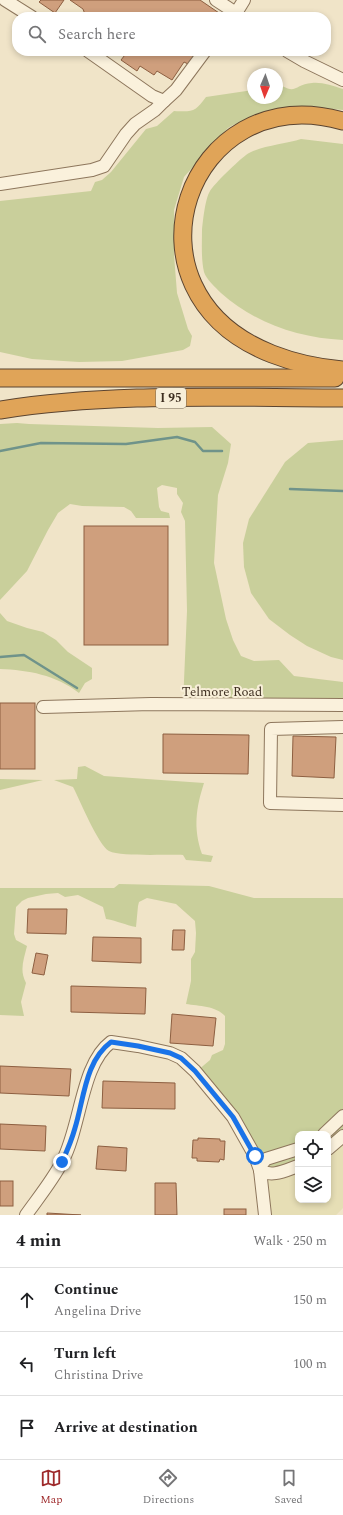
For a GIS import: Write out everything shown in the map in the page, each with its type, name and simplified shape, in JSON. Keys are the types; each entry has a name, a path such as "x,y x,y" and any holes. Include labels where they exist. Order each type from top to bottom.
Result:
{"highway":[{"path":"343,121 308,115 287,116 257,124 236,136 211,158 195,182 186,209 182,241 188,271 197,291 210,312 231,332 255,346 294,362 321,368 343,370"},
{"name":"I 95","path":"0,378 343,378"},
{"name":"I 95","path":"0,410 83,402 148,398 343,398"}],"street":[{"path":"5,0 24,12"},
{"path":"216,0 231,12"},
{"path":"238,12 244,0"},
{"path":"95,56 152,96 164,101"},
{"path":"0,184 92,170 104,166 126,134 135,124 155,110 176,90 201,56"},
{"path":"296,56 343,80"},
{"path":"318,68 343,72"},
{"name":"Telmore Road","path":"43,707 102,705 343,705"},
{"path":"343,727 271,729 270,803 343,805"},
{"path":"26,1215 62,1162 75,1129 91,1069 104,1047 111,1042 170,1053 181,1058 195,1071 233,1117 252,1150 260,1170 265,1215"},
{"path":"327,1131 343,1116"},
{"path":"331,1146 343,1136"},
{"path":"260,1170 266,1159 295,1150"},
{"path":"260,1170 266,1174 272,1174 295,1167"}],"shaded area":[{"path":"343,1138 343,1208 336,1215 265,1215 262,1173 295,1168 295,1203 331,1203 331,1148"}],"green space":[{"path":"306,84 328,84 343,89 343,110 300,106 233,125 228,128 184,177 174,210 174,255 177,293 188,329 192,336 190,346 183,350 122,361 79,362 32,359 0,352 0,201 91,191 95,182 102,180 111,172 146,129 157,126 174,111 193,110 199,106 206,97 247,91 247,104 283,104 283,86 288,89 292,89"},
{"path":"301,139 343,144 343,340 310,336 263,321 234,304 221,293 204,272 202,256 202,230 204,210 208,195 212,188 238,162 251,152 265,147"},
{"path":"17,423 158,428 212,427 231,444 228,463 218,495 214,563 226,619 233,640 241,656 254,661 279,660 294,676 343,682 343,706 183,704 187,611 185,521 181,512 183,503 177,494 177,488 162,485 157,488 159,507 161,511 169,513 170,518 136,518 131,511 124,507 82,506 70,504 58,513 27,571 0,600 0,424"},
{"path":"343,440 343,660 331,657 307,646 269,619 251,593 244,567 243,543 249,519 285,462 308,443"},
{"path":"0,613 7,621 43,632 56,640 68,652 92,668 92,679 85,683 79,693 51,678 31,672 0,669"},
{"path":"85,766 104,776 204,783 197,810 197,835 202,854 213,856 211,862 186,860 183,855 134,855 109,851 95,832 73,787 54,780 77,779 78,767"},
{"path":"0,779 43,780 0,790"},
{"path":"119,884 209,886 254,898 343,898 343,1138 331,1148 331,1131 295,1131 295,1168 268,1174 197,1071 210,1060 212,1055 223,1050 225,1044 225,1016 212,1008 186,1004 191,981 191,959 195,952 195,921 176,904 147,898 139,902 136,927 106,919 103,907 78,895 65,897 58,893 46,894 22,901 16,907 14,934 16,940 27,946 22,969 26,983 21,1002 24,1016 0,1015 0,888 114,888"}],"building":[{"path":"41,0 64,0 56,12 39,2"},
{"path":"70,0 200,0 218,12 84,12 83,9"},
{"path":"124,56 194,56 188,64 184,62 172,80 157,71 154,75 140,66 137,71 121,60"},
{"path":"84,526 168,526 168,645 84,645"},
{"path":"0,703 35,703 35,769 0,769"},
{"path":"163,734 249,735 248,774 163,773"},
{"path":"293,736 336,737 334,778 292,776"},
{"path":"28,909 67,909 66,934 27,933"},
{"path":"173,930 185,930 184,950 172,950"},
{"path":"93,937 141,938 141,963 92,961"},
{"path":"36,953 48,955 44,975 32,973"},
{"path":"71,986 146,988 145,1014 71,1012"},
{"path":"172,1014 216,1018 213,1046 170,1043"},
{"path":"0,1066 71,1069 69,1096 0,1093"},
{"path":"103,1081 175,1083 175,1109 102,1108"},
{"path":"0,1124 46,1126 45,1151 0,1149"},
{"path":"198,1138 220,1139 220,1141 225,1141 224,1160 220,1159 219,1162 197,1161 197,1158 192,1158 193,1140 198,1140"},
{"path":"98,1146 127,1148 126,1171 96,1169"},
{"path":"0,1181 13,1181 13,1206 0,1206"},
{"path":"155,1183 176,1183 177,1215 155,1215"},
{"path":"224,1209 246,1209 246,1215 224,1215"},
{"path":"47,1213 81,1215 47,1215"}],"waterway":[{"path":"0,451 41,443 126,444 177,437 195,442 203,451 222,451"},
{"path":"290,489 343,491"},
{"path":"0,657 24,655 77,688"}],"route":[{"path":"62,1162 75,1129 91,1069 104,1047 111,1042 118,1042 170,1053 181,1058 216,1094 233,1117 255,1156"}]}
